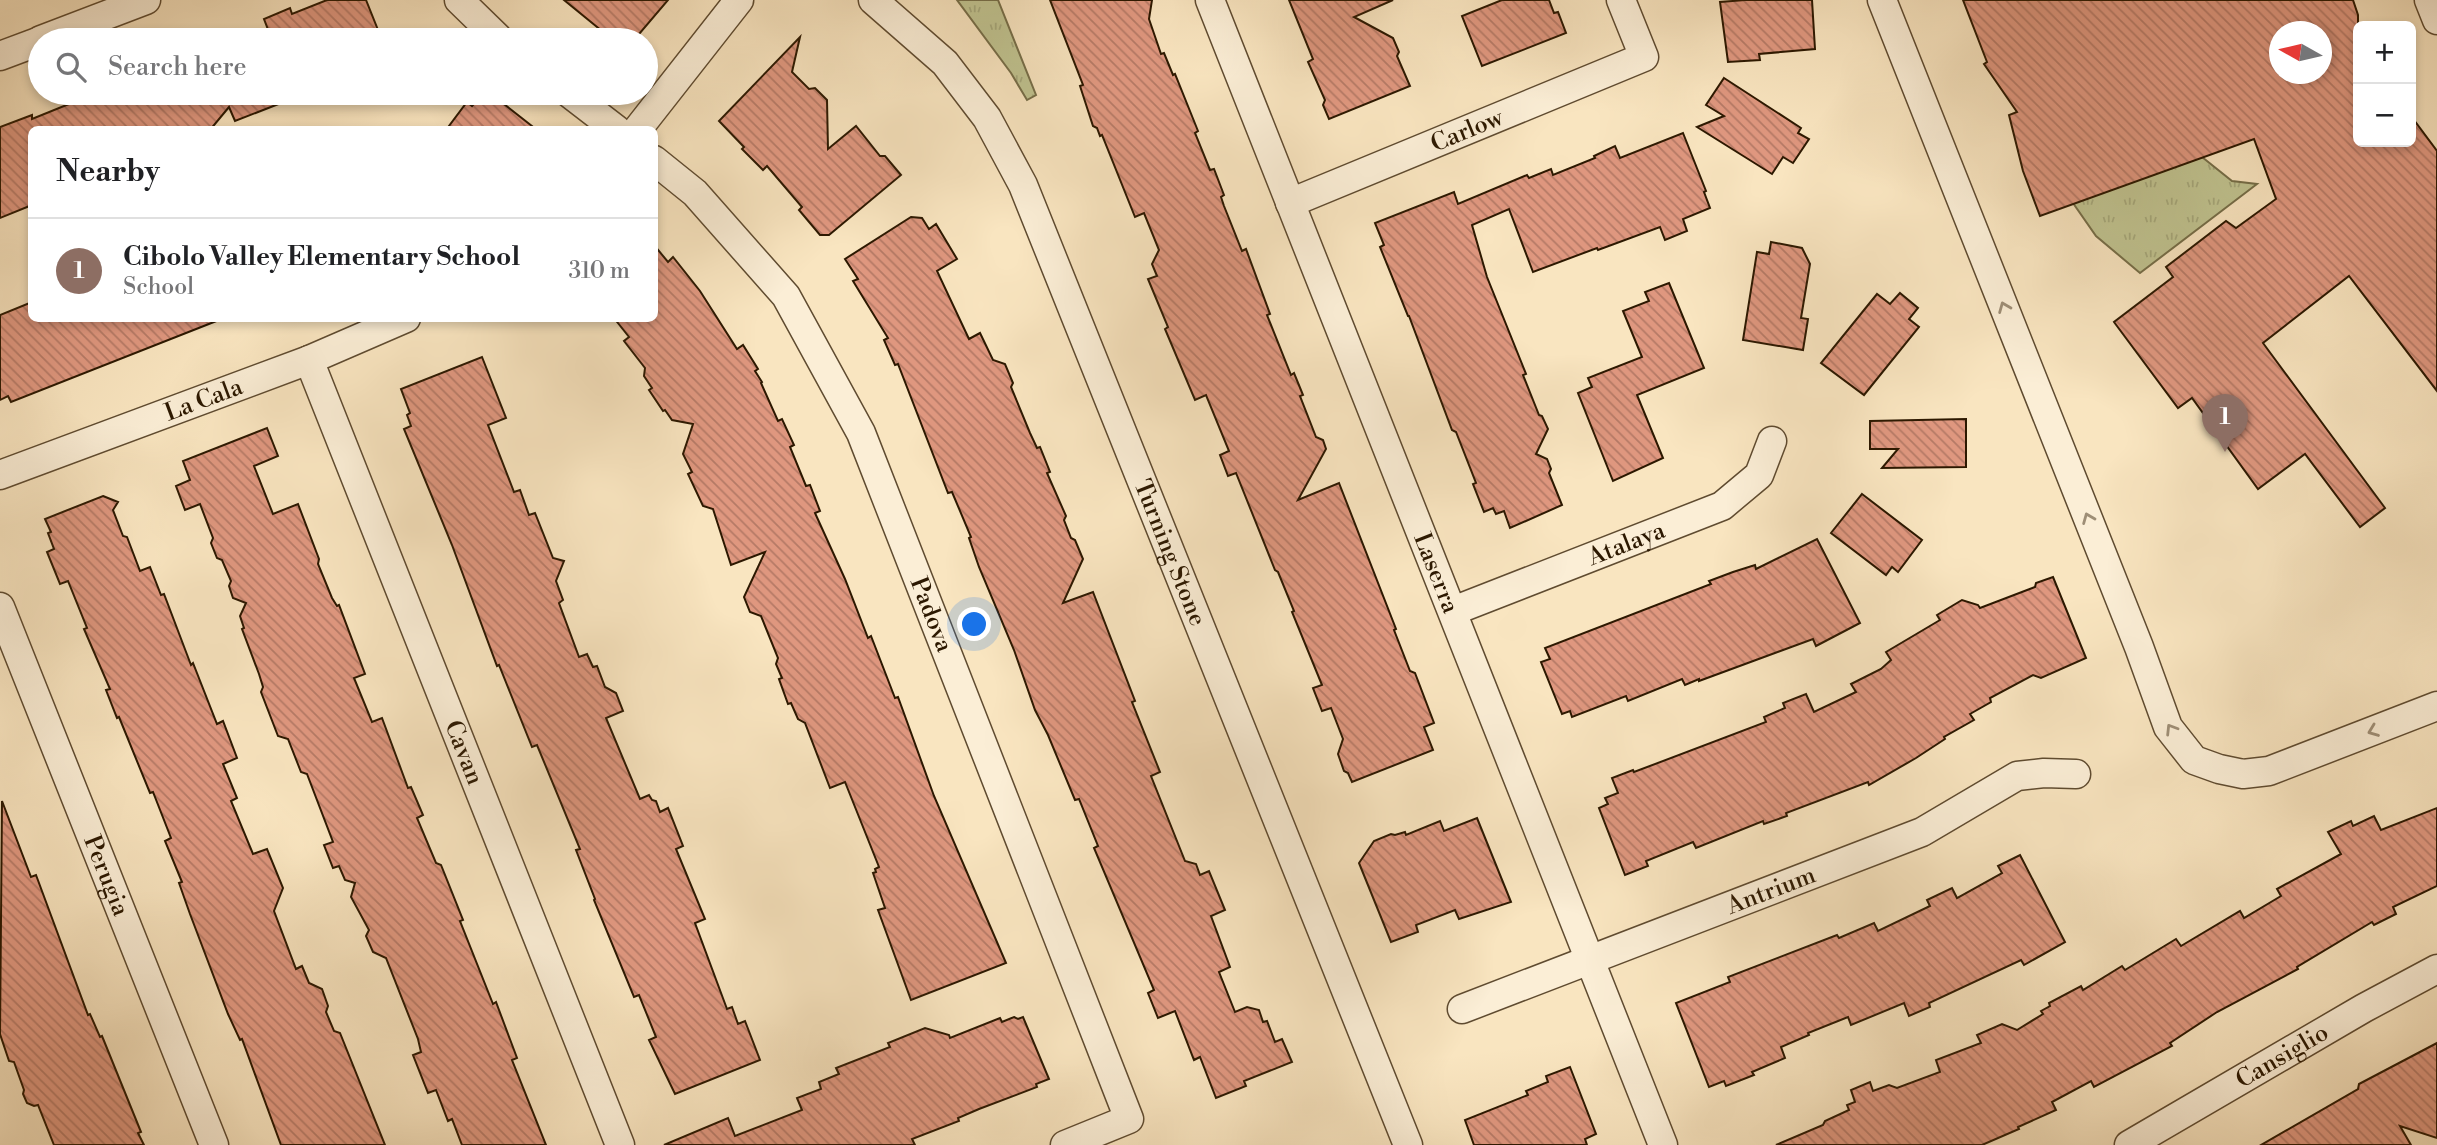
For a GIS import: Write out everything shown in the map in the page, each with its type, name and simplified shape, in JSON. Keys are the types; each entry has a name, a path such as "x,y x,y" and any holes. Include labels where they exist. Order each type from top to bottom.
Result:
{"street":[{"path":"72,28 146,0"},
{"path":"459,0 488,28"},
{"path":"658,103 739,0"},
{"name":"Turning Stone","path":"873,0 945,63 988,118 1023,185 1408,1145"},
{"name":"Laserra","path":"1210,0 1663,1145"},
{"name":"Carlow","path":"1290,203 1644,58 1621,0"},
{"path":"1882,0 2168,727 2194,760 2243,774 2269,771 2437,706"},
{"path":"2429,0 2437,20"},
{"path":"0,56 28,45"},
{"path":"585,105 612,126"},
{"path":"640,126 657,105"},
{"name":"Padova","path":"658,163 695,193 786,296 861,433 1129,1119 1065,1145"},
{"name":"La Cala","path":"0,475 309,360 398,322"},
{"name":"Cavan","path":"309,360 620,1145"},
{"name":"Atalaya","path":"1452,611 1722,506 1759,475 1772,441"},
{"name":"Perugia","path":"0,607 215,1145"},
{"name":"Antrium","path":"1462,1009 1922,832 2017,776 2076,774"},
{"name":"Cansiglio","path":"2129,1145 2364,1008 2437,969"}],"green space":[{"path":"957,0 998,0 1036,95 1027,100 1011,73"},
{"path":"2202,157 2232,181 2257,184 2140,273 2096,236 2073,203"}],"building":[{"path":"327,0 366,0 377,28 267,28 264,19 290,8 292,14"},
{"path":"564,0 668,0 644,28 598,28"},
{"path":"1050,0 1152,0 1149,19 1161,54 1164,53 1173,75 1175,74 1198,131 1195,133 1224,195 1221,197 1242,251 1246,249 1270,314 1267,315 1291,375 1294,373 1303,395 1300,396 1316,437 1323,440 1326,449 1298,500 1339,483 1410,671 1415,673 1434,723 1424,727 1433,750 1352,782 1344,771 1338,754 1343,739 1331,708 1322,711 1313,688 1322,685 1292,612 1294,611 1236,473 1228,476 1220,455 1229,451 1206,395 1195,400 1165,329 1168,327 1148,279 1157,276 1152,264 1159,250 1144,213 1135,217 1102,135 1100,136 1097,128 1093,126 1080,86 1083,85"},
{"path":"1289,0 1393,0 1354,17 1393,38 1399,52 1397,56 1410,86 1329,119 1323,105 1325,100 1308,62 1313,59"},
{"path":"1502,0 1549,0 1554,13 1558,12 1566,33 1482,66 1462,16"},
{"path":"1812,0 1815,49 1759,54 1760,60 1728,62 1720,2"},
{"path":"1963,0 2353,0 2358,21 2353,21 2353,147 2416,147 2416,123 2437,151 2437,391 2349,276 2263,343 2385,508 2360,527 2305,454 2258,489 2192,398 2178,408 2114,322 2173,277 2166,267 2226,221 2236,228 2276,199 2254,139 2040,216 2023,171 2009,115 2017,112 1984,64 1987,62"},
{"path":"800,37 792,72 809,89 815,88 827,100 828,149 856,126 880,156 885,156 901,175 829,235 820,235 799,210 802,207 767,166 763,170 719,121"},
{"path":"1724,78 1801,128 1798,133 1809,139 1793,163 1783,157 1772,174 1697,127 1724,116 1706,105"},
{"path":"66,105 276,105 235,121 229,107 213,126 28,126 28,207 0,218 0,127 32,115 32,119"},
{"path":"465,105 505,105 532,126 449,126"},
{"path":"1683,133 1710,208 1683,219 1687,231 1665,240 1660,227 1533,272 1509,209 1472,225 1487,277 1526,374 1523,375 1539,415 1548,429 1536,454 1547,459 1551,469 1549,473 1562,505 1510,528 1504,511 1496,514 1493,508 1484,512 1456,432 1452,430 1380,247 1384,245 1375,223 1454,192 1458,204 1527,175 1529,178 1551,169 1553,175 1595,158 1594,156 1615,146 1620,158"},
{"path":"911,217 922,218 929,229 936,224 957,259 937,271 969,339 980,333 993,360 1005,364 1013,383 1011,387 1030,433 1037,448 1040,447 1050,472 1047,473 1066,516 1064,520 1083,559 1063,603 1093,592 1160,772 1151,776 1185,861 1196,864 1200,875 1209,871 1225,910 1211,916 1230,967 1219,972 1235,1012 1247,1007 1259,1010 1263,1022 1267,1021 1275,1042 1282,1039 1292,1062 1244,1081 1246,1086 1216,1098 1200,1057 1194,1060 1175,1011 1158,1018 1148,993 1154,990 1094,848 1098,846 1079,799 1075,800 1035,710 1014,650 979,567 969,538 971,537 952,492 948,493 898,364 895,365 884,340 888,338 853,281 858,279 845,259"},
{"path":"1771,242 1802,248 1810,264 1801,318 1808,319 1803,350 1743,340 1757,252 1769,254"},
{"path":"658,250 668,262 673,257 700,291 737,349 743,345 758,369 755,371 778,421 782,419 794,445 790,447 820,511 815,513 868,638 871,636 895,698 898,697 934,796 1006,963 911,1000 878,910 885,908 873,873 879,867 845,782 830,788 805,723 798,719 791,703 788,704 779,679 782,678 776,664 778,658 761,616 750,612 744,597 765,552 731,565 713,509 703,506 688,474 692,472 683,454 693,424 672,420 665,410 663,411 649,390 652,388 644,376 645,368 624,341 629,337 617,322 658,322"},
{"path":"1669,283 1704,368 1637,395 1663,458 1613,481 1578,393 1592,387 1588,378 1642,357 1623,311 1649,301 1645,292"},
{"path":"1900,293 1918,308 1909,319 1919,327 1864,395 1821,363 1877,294 1890,304"},
{"path":"28,304 28,322 214,322 11,402 8,396 0,400 0,315"},
{"path":"482,357 506,418 488,425 514,492 520,490 529,515 535,513 553,558 564,561 556,581 563,600 559,603 579,657 587,654 593,667 597,666 605,687 616,693 623,711 606,718 640,799 649,795 656,801 660,812 668,808 683,846 676,849 705,919 695,923 727,1009 732,1007 738,1024 745,1021 760,1060 675,1094 649,1040 656,1037 639,995 634,997 594,900 576,850 580,849 537,745 532,747 499,665 497,666 452,545 404,429 411,426 407,415 410,413 401,389"},
{"path":"1966,419 1966,467 1882,468 1898,449 1870,449 1870,421"},
{"path":"267,428 278,456 254,466 273,514 298,504 319,559 318,564 332,598 337,606 339,605 365,674 354,678 372,722 382,718 408,788 411,787 423,815 417,818 436,863 441,865 493,1004 496,1002 517,1058 512,1060 546,1145 462,1145 452,1119 448,1121 436,1090 428,1093 413,1055 421,1052 418,1039 386,958 373,952 366,936 369,930 351,897 355,883 345,880 339,866 333,868 324,845 333,842 307,774 301,772 288,739 278,736 261,692 263,687 242,629 244,628 240,616 246,603 233,598 229,586 231,581 222,560 217,558 211,543 213,538 200,504 185,510 176,486 190,480 183,461"},
{"path":"1862,494 1922,540 1898,572 1892,567 1886,575 1831,533"},
{"path":"103,496 118,502 113,510 123,536 127,537 140,571 150,567 161,595 164,594 217,724 223,721 237,758 223,764 237,798 231,801 253,854 267,849 283,888 274,911 296,969 302,966 309,983 322,989 328,1006 326,1012 334,1031 340,1033 385,1145 281,1145 242,1039 240,1040 228,1014 190,914 179,883 182,882 165,841 171,838 153,792 150,793 119,717 117,718 106,690 110,689 84,629 87,628 68,581 60,584 47,552 54,549 45,519"},
{"path":"1817,539 1860,623 1816,646 1813,639 1699,681 1685,685 1682,679 1628,701 1626,696 1572,717 1570,711 1562,714 1541,662 1550,659 1545,648 1711,584 1709,581 1733,572 1755,565 1756,569"},
{"path":"2053,577 2086,658 2041,678 2033,675 1990,698 1991,702 1970,714 1974,720 1869,785 1868,782 1786,813 1787,816 1764,824 1763,821 1696,848 1693,842 1646,861 1648,866 1625,875 1599,808 1608,804 1605,798 1618,793 1612,778 1766,722 1764,717 1785,708 1783,703 1806,694 1814,712 1856,692 1851,684 1881,669 1891,660 1886,652 1940,620 1937,615 1962,600 1980,608 2035,587 2036,583"},
{"path":"2,801 31,877 36,875 88,1015 90,1014 100,1037 102,1036 144,1145 54,1145 38,1105 27,1103 14,1062 9,1061 0,1034"},
{"path":"2437,808 2437,886 2393,907 2396,914 2374,925 2372,922 2297,967 2298,969 2217,1012 2170,1043 2172,1046 2094,1087 2091,1081 2052,1102 2056,1110 2018,1127 2019,1129 1982,1145 1776,1145 1823,1125 1825,1121 1849,1110 1847,1105 1855,1102 1851,1090 1870,1082 1873,1091 1889,1085 1897,1088 1940,1072 1936,1060 1981,1043 1977,1035 2002,1024 2017,1030 2043,1014 2041,1011 2050,1006 2049,1003 2081,986 2083,990 2122,966 2125,970 2176,939 2181,946 2240,911 2244,918 2281,896 2277,889 2341,854 2328,832 2351,821 2353,826 2374,816 2381,830"},
{"path":"1477,818 1511,902 1459,919 1455,910 1416,925 1418,932 1391,942 1359,863 1374,841 1391,834 1405,832 1406,835 1440,821 1444,831"},
{"path":"2020,855 2065,942 2024,965 2021,960 1929,1003 1930,1007 1909,1016 1904,1003 1851,1025 1848,1017 1808,1033 1809,1035 1781,1047 1785,1058 1752,1072 1754,1075 1726,1086 1724,1081 1709,1087 1676,1003 1730,982 1728,977 1837,935 1839,938 1874,923 1878,931 1930,906 1927,900 1952,888 1957,898 2002,873 1998,866"},
{"path":"1023,1017 1049,1079 1036,1084 1037,1087 912,1139 915,1145 664,1145 728,1118 735,1136 802,1110 797,1098 821,1089 819,1082 839,1074 836,1068 890,1047 888,1043 925,1028 949,1035 950,1038 1000,1018 1002,1022"},
{"path":"2437,1043 2437,1138 2400,1126 2411,1145 2261,1145 2358,1089 2359,1084"},
{"path":"1570,1067 1596,1134 1585,1139 1587,1145 1474,1145 1465,1120 1528,1095 1526,1091 1548,1082 1546,1076"}],"place":[{"name":"Cibolo Valley Elementary School","path":"2225,452"}]}
